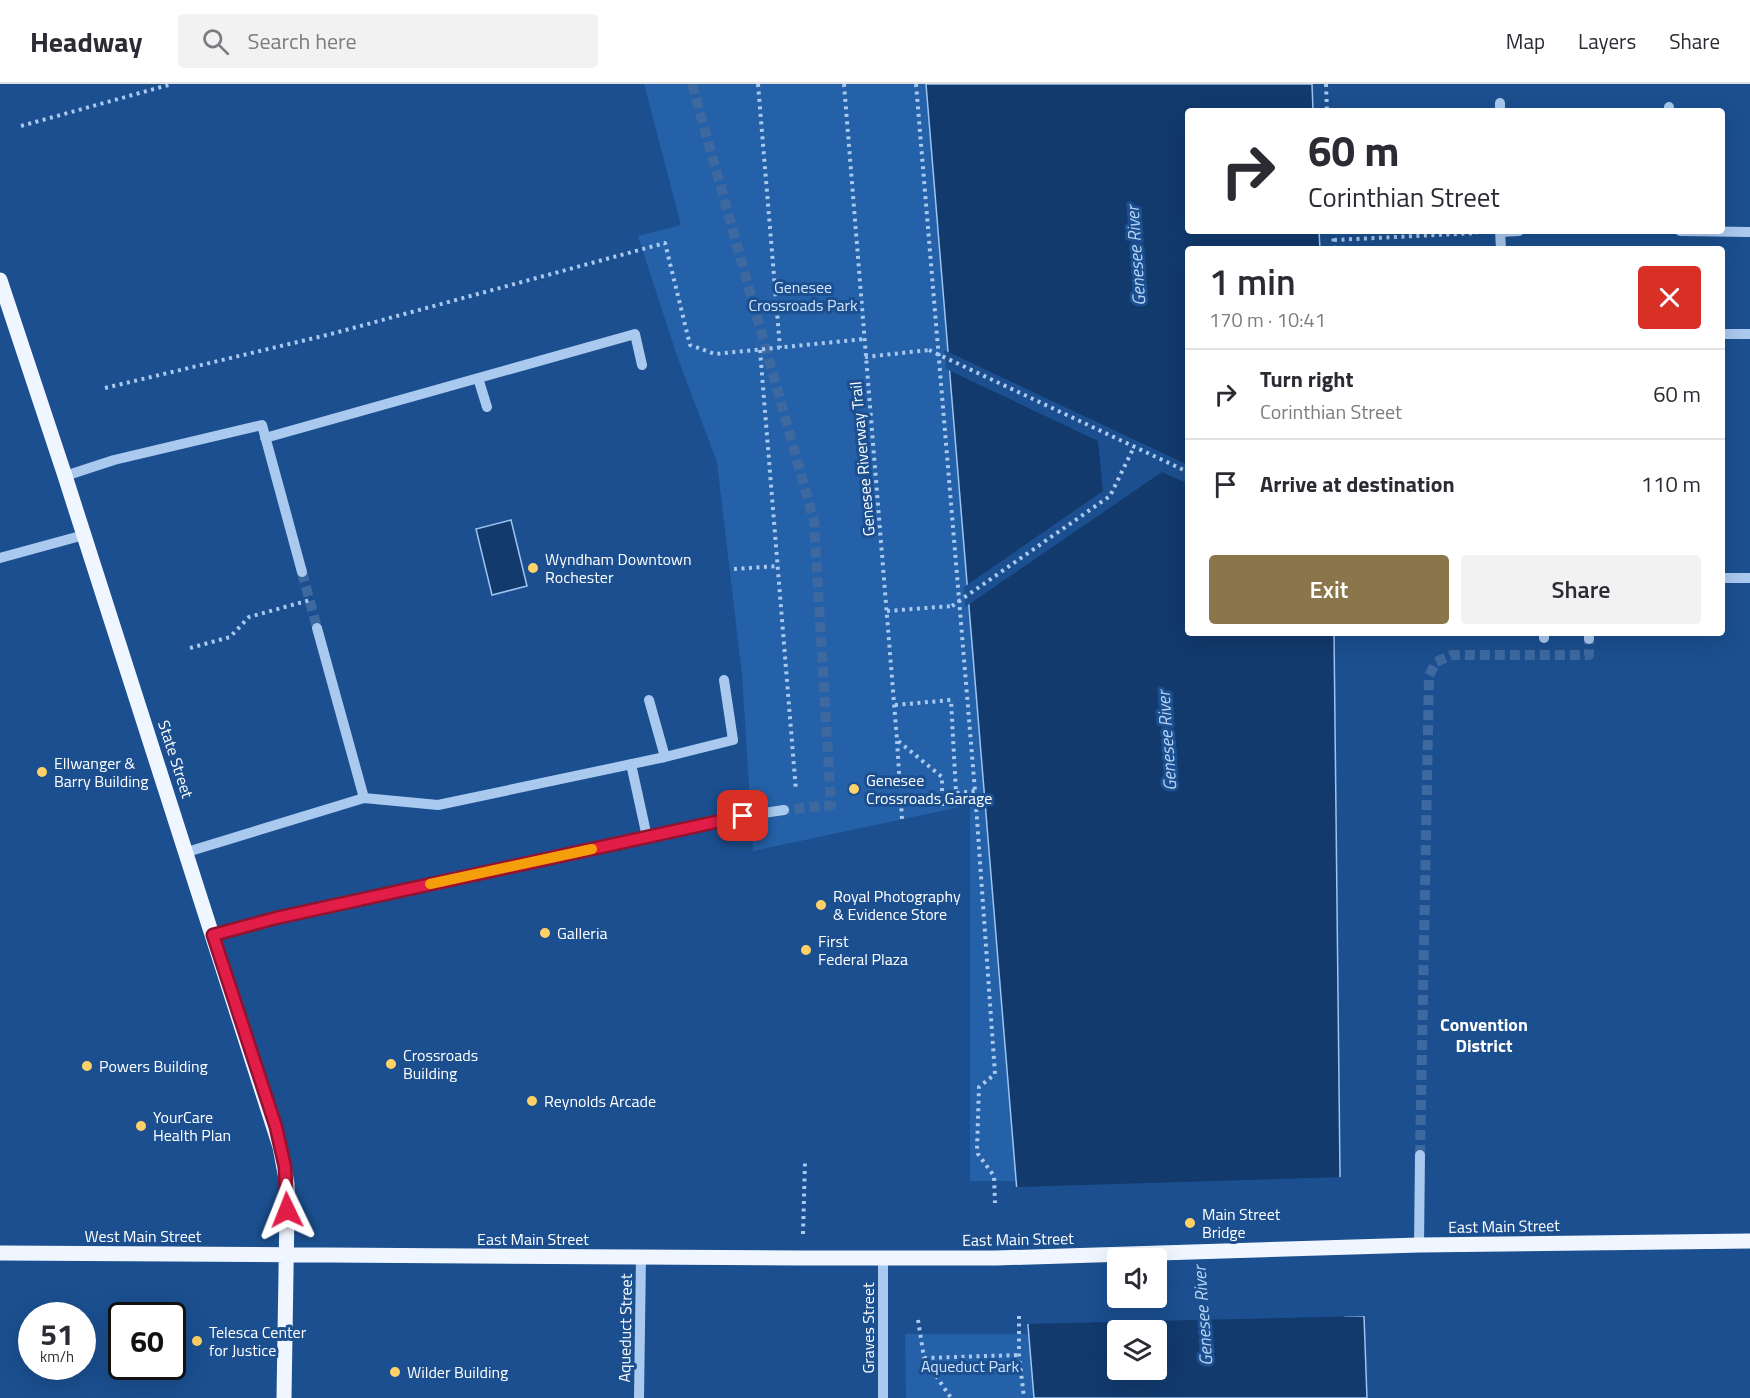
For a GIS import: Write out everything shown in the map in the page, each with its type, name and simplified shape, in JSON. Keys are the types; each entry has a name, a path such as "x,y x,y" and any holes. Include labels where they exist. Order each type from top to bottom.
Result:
{"main road":[{"name":"State Street","path":"0,280 4,307 65,476 280,1147 287,1189 284,1398"},
{"name":"East Main Street","path":"287,1255 996,1258 1419,1245 1750,1241"},
{"name":"West Main Street","path":"0,1253 287,1255"}],"street":[{"path":"1725,232 1750,232"},
{"path":"265,438 635,334 642,365"},
{"path":"1725,334 1750,334"},
{"path":"478,378 487,407"},
{"path":"65,476 114,460 262,425 302,572"},
{"path":"0,558 84,535"},
{"path":"1725,578 1750,578"},
{"path":"317,628 364,798"},
{"path":"187,852 364,798 438,805 665,757 733,740 724,680"},
{"path":"649,700 665,757"},
{"path":"631,764 647,837"},
{"path":"213,935 276,918 743,816 784,810"},
{"path":"1419,1245 1420,1155"},
{"name":"Aqueduct Street","path":"639,1398 641,1257"},
{"name":"Graves Street","path":"883,1259 883,1398"}],"path":[{"path":"21,126 172,84"},
{"path":"758,84 780,348"},
{"name":"Genesee Riverway Trail","path":"844,84 895,705 902,819"},
{"path":"916,84 975,791 995,1074 979,1087 977,1149 978,1154 994,1176 995,1203"},
{"path":"1326,84 1327,108"},
{"path":"1334,234 1334,246"},
{"path":"1334,240 1458,234"},
{"path":"105,388 331,334 665,243 690,345 716,354 864,339"},
{"path":"760,350 796,796"},
{"path":"865,357 930,350 1185,471"},
{"path":"887,611 952,606 1110,496 1134,447"},
{"path":"734,569 777,566"},
{"path":"190,648 230,637 249,617 310,600"},
{"path":"895,705 951,700 956,793 975,791"},
{"path":"897,740 942,777 942,810"},
{"path":"970,1149 977,1149"},
{"path":"803,1258 805,1162"},
{"path":"1019,1316 1019,1355 1024,1398"},
{"path":"918,1320 924,1358 951,1398"},
{"path":"924,1358 1019,1355"}],"green space":[{"name":"Genesee Crossroads Park","path":"644,84 926,84 1016,1181 970,1181 970,805 753,851 742,675 717,462 677,356 638,236 681,225"},
{"name":"Aqueduct Park","path":"905,1334 1029,1334 1034,1398 906,1398"}],"water":[{"name":"Genesee River","path":"926,84 1312,84 1313,108 1185,108 1185,234 1319,234 1320,246 1185,246 1185,636 1334,636 1340,1174 1345,1316 1364,1316 1367,1398 1034,1398"},
{"path":"511,520 527,586 492,595 476,529"}],"pier":[{"path":"944,350 1185,464 1185,483 1162,472 965,607 964,587 1103,491 1098,441 946,369"},
{"name":"Main Street Bridge","path":"1343,1177 1348,1313 1365,1313 1367,1316 1107,1320 1107,1322 1025,1324 1013,1187"}],"tunnel":[{"path":"692,84 814,521 831,805 784,810"},
{"path":"302,572 317,628"},
{"path":"1420,1155 1429,676 1436,662 1452,655 1589,655 1589,639"}],"slow traffic":[{"path":"430,884 592,849"}],"place":[{"name":"Wyndham Downtown Rochester","path":"533,568"},
{"name":"Ellwanger & Barry Building","path":"42,772"},
{"name":"Genesee Crossroads Garage","path":"854,789"},
{"name":"Royal Photography & Evidence Store","path":"821,905"},
{"name":"Galleria","path":"545,933"},
{"name":"First Federal Plaza","path":"806,950"},
{"name":"Crossroads Building","path":"391,1064"},
{"name":"Powers Building","path":"87,1066"},
{"name":"Reynolds Arcade","path":"532,1101"},
{"name":"YourCare Health Plan","path":"141,1126"},
{"name":"Main Street Bridge","path":"1190,1223"},
{"name":"Telesca Center for Justice","path":"197,1341"},
{"name":"Wilder Building","path":"395,1372"}],"district":[{"name":"Convention District","path":"1484,1035"}],"route":[{"path":"287,1210 285,1167 276,1127 213,935 276,918 743,816"}]}
